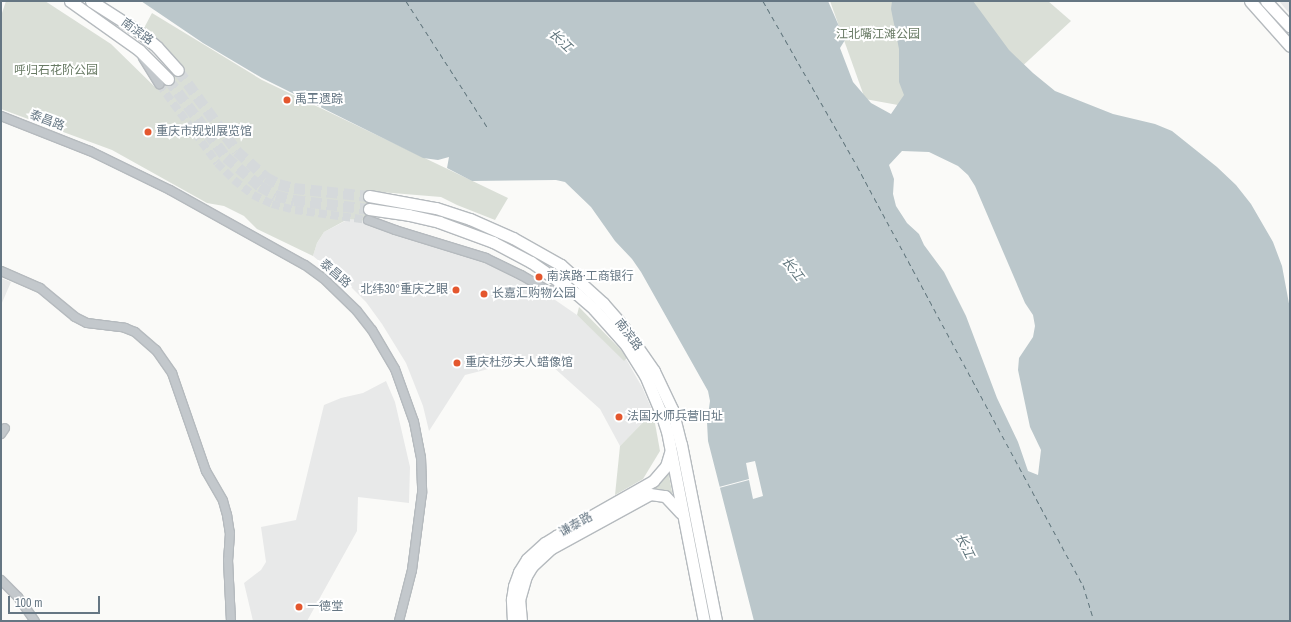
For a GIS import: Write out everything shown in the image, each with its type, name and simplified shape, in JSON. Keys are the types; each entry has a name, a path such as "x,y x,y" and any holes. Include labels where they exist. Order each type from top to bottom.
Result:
{"main road":[{"name":"南滨路","path":"70,1 135,47 163,81"},
{"name":"南滨路","path":"91,1 141,34 157,47 178,70"},
{"path":"1266,1 1290,27"},
{"path":"1253,5 1290,46"},
{"path":"135,47 140,41 141,34"},
{"name":"南滨路","path":"369,196 436,208 470,219 513,238 561,265 602,303 622,325 654,371 672,409 681,444 716,621"},
{"name":"南滨路","path":"369,209 409,215 440,222 493,242 536,265 577,294 608,324 636,360 648,381 661,413 704,621"},
{"name":"谦泰路","path":"513,621 512,605 514,586 519,572 527,559 545,543 556,536 653,481 666,466 670,451"},
{"name":"谦泰路","path":"521,621 519,600 526,576 532,566 550,549 650,494 664,496 673,503 682,514"},
{"path":"696,580 695,596 700,621"}],"street":[{"path":"1246,1 1253,5"},
{"name":"泰昌路","path":"1,116 90,151 184,197 304,265 323,278 360,315 384,349 395,369 414,422 420,458 422,493 412,570 399,621"},
{"path":"368,220 395,230 486,258 521,275 547,290 577,294"},
{"path":"1,271 40,288 75,317 87,323 125,328 135,332 156,350 172,373 206,471 223,501 227,515 230,533 228,560 231,621"},
{"path":"1,580 18,597 35,621"}],"shaded area":[{"path":"1279,1 1290,1 1290,14 1284,7"},
{"name":"长嘉汇购物公园","path":"349,219 367,221 393,234 485,262 521,278 545,293 577,315 624,360 626,359 642,387 653,412 620,446 600,409 552,366 543,360 531,358 465,375 429,431 423,406 406,363 382,324 366,302 349,285 313,256 317,243 324,232"},
{"path":"1,278 11,282 1,305"},
{"path":"386,381 395,402 410,467 409,503 358,497 357,531 307,621 253,621 244,583 261,570 266,562 261,527 296,520 324,405 341,398 363,393"}],"green space":[{"name":"呼归石花阶公园","path":"6,1 45,1 111,44 157,89 184,67 163,44 144,28 152,13 262,80 508,198 495,220 441,197 368,191 367,221 348,219 324,232 317,243 313,256 257,229 244,216 224,206 207,203 112,150 1,109 1,16"},
{"name":"江北嘴江滩公园","path":"830,1 930,1 909,107 865,99"},
{"path":"952,1 1048,1 1071,21 1017,71"},
{"path":"579,307 628,357 624,361 577,315"},
{"path":"653,412 660,451 643,479 615,495 620,446"},
{"path":"668,470 673,497 665,491 652,488 661,480"}],"water":[{"name":"长江","path":"141,1 828,1 845,40 840,48 853,82 871,103 891,114 904,95 899,82 899,49 891,9 892,1 973,1 1009,50 1033,73 1055,91 1113,114 1155,124 1172,131 1217,167 1236,185 1251,204 1273,242 1282,266 1290,309 1290,621 754,621 708,441 707,422 710,401 708,391 641,272 632,259 615,241 591,207 565,182 556,180 472,181 447,168 449,157 438,160 423,158 262,78 203,43","holes":["902,151 929,152 958,166 968,175 975,186 1025,303 1033,315 1035,326 1033,337 1019,358 1018,370 1030,427 1041,450 1038,475 1028,471 1018,442 997,398 966,316 944,272 924,245 919,234 907,223 896,206 893,194 894,179 889,165"]}],"pier":[{"path":"755,461 763,496 753,499 749,480 719,488 749,479 746,463"}],"ferry route":[{"path":"406,1 488,128"},
{"path":"763,1 857,166 1083,585 1094,621"}],"tunnel":[{"path":"178,70 237,151 266,177 279,184 294,188 369,196"},
{"path":"168,79 226,157 260,186 276,195 294,200 369,209"},
{"path":"159,84 217,163 234,180 253,195 272,204 295,210 368,220"}],"place":[{"name":"禹王遗踪","path":"287,100"},
{"name":"重庆市规划展览馆","path":"148,132"},
{"name":"南滨路·工商银行","path":"539,277"},
{"name":"北纬30°重庆之眼","path":"456,290"},
{"name":"长嘉汇购物公园","path":"484,294"},
{"name":"重庆杜莎夫人蜡像馆","path":"457,363"},
{"name":"法国水师兵营旧址","path":"619,417"},
{"name":"一德堂","path":"299,607"}]}
